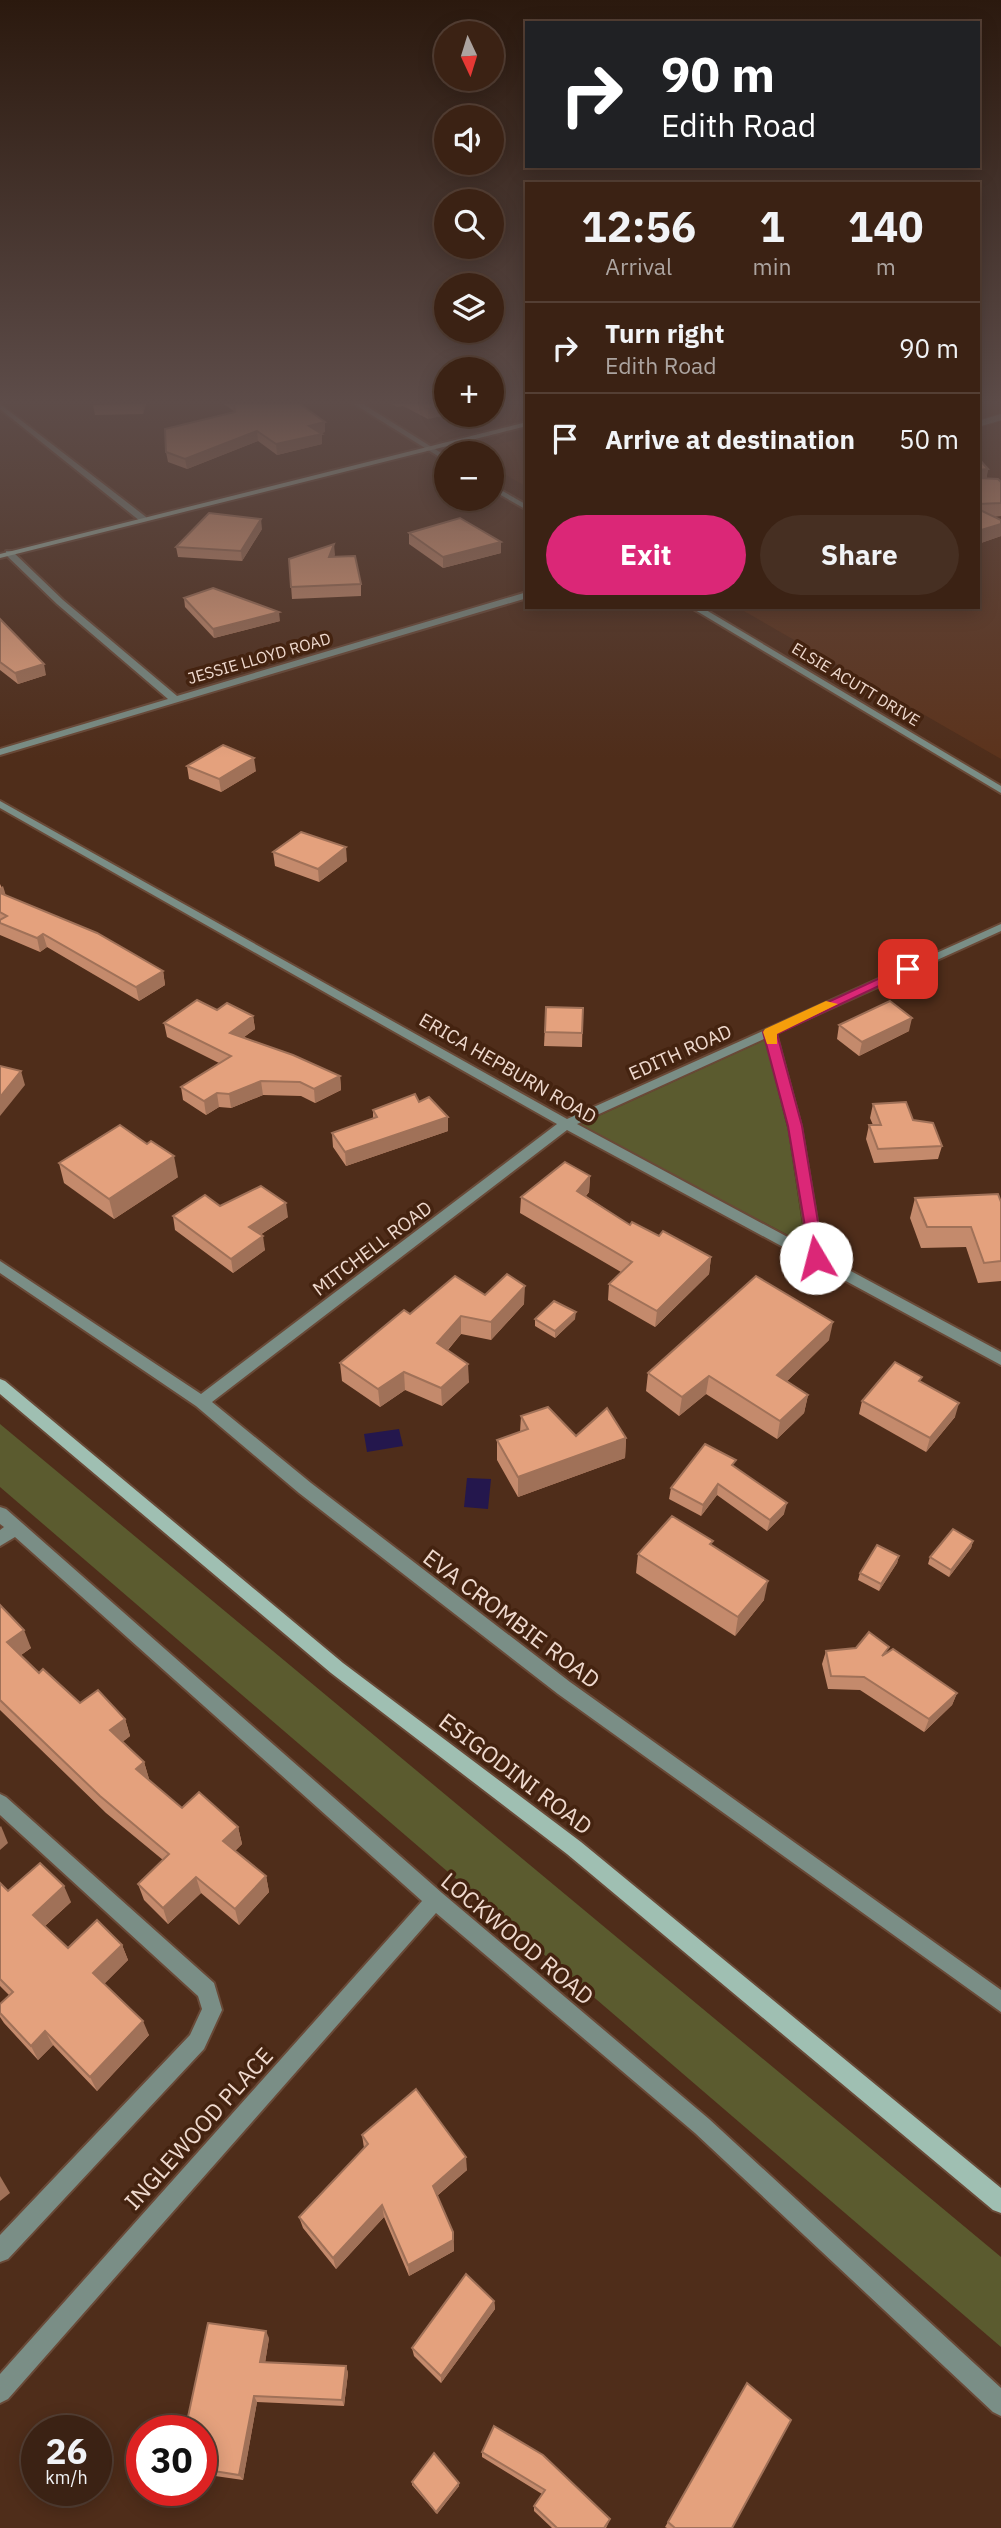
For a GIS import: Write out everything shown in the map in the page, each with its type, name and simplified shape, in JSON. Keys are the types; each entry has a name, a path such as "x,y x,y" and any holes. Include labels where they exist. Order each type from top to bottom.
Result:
{"main road":[{"path":"4,554 131,522"},
{"name":"ESIGODINI ROAD","path":"0,1385 337,1668 574,1848 1001,2202"}],"street":[{"path":"4,554 174,699"},
{"name":"JESSIE LLOYD ROAD","path":"0,752 525,596"},
{"name":"ELSIE ACUTT DRIVE","path":"697,609 1001,790"},
{"name":"ERICA HEPBURN ROAD","path":"0,804 566,1124 1001,1359"},
{"name":"EDITH ROAD","path":"566,1124 1001,927"},
{"path":"770,1032 795,1126 816,1258"},
{"name":"MITCHELL ROAD","path":"201,1402 566,1124"},
{"name":"EVA CROMBIE ROAD","path":"0,1266 201,1402 305,1488 564,1688 1001,2002"},
{"name":"LOCKWOOD ROAD","path":"0,1514 8,1534 702,2126 1001,2404"},
{"path":"0,1803 207,1990 212,2010 197,2042 0,2251"},
{"name":"INGLEWOOD PLACE","path":"0,2391 435,1900"}],"shaded area":[{"path":"980,522 1001,522 1001,759 740,609 980,609"},
{"path":"765,1040 788,1131 805,1244 579,1125"},
{"path":"0,1424 1001,2257 1001,2347 0,1487"},
{"path":"399,1429 403,1446 367,1452 364,1434"},
{"path":"467,1478 491,1479 488,1509 464,1507"}],"building":[{"path":"200,522 259,522 241,551 176,547"},
{"path":"446,522 467,522 501,542 443,557 409,533"},
{"path":"980,522 1001,524 980,530"},
{"path":"334,544 329,557 355,556 361,584 291,587 289,559"},
{"path":"213,588 279,612 213,629 184,598"},
{"path":"0,619 44,664 15,673 0,662"},
{"path":"223,745 254,758 219,779 187,766"},
{"path":"301,832 346,847 318,869 273,852"},
{"path":"0,893 97,933 163,971 136,987 43,934 37,938 0,923 0,920 7,916 0,912"},
{"path":"197,1000 217,1010 227,1003 253,1016 230,1033 293,1055 340,1076 314,1089 300,1082 261,1081 229,1094 217,1093 204,1101 181,1087 231,1056 164,1023"},
{"path":"890,1001 912,1018 862,1042 839,1025"},
{"path":"546,1007 583,1008 582,1033 545,1032"},
{"path":"0,1066 21,1071 0,1097"},
{"path":"415,1094 419,1102 429,1097 448,1117 345,1152 332,1133 377,1117 373,1110"},
{"path":"906,1102 913,1120 933,1123 942,1146 878,1149 869,1125 881,1125 873,1104"},
{"path":"120,1125 147,1144 151,1141 174,1156 109,1199 59,1163"},
{"path":"565,1162 590,1176 577,1191 630,1225 632,1222 659,1236 663,1231 711,1257 657,1311 609,1284 632,1262 521,1197"},
{"path":"261,1186 286,1203 249,1227 263,1236 231,1259 173,1216 205,1195 220,1206"},
{"path":"998,1194 1001,1202 1001,1261 984,1263 971,1227 927,1227 915,1198"},
{"path":"507,1274 525,1286 491,1322 461,1316 437,1343 468,1364 441,1388 404,1372 378,1389 340,1363 404,1310 410,1314 455,1276 485,1295"},
{"path":"756,1276 833,1322 777,1375 808,1395 780,1421 709,1376 682,1397 648,1373"},
{"path":"554,1301 576,1312 555,1331 535,1319"},
{"path":"895,1362 922,1377 919,1381 959,1403 930,1438 862,1401"},
{"path":"548,1407 576,1436 607,1408 626,1438 518,1477 497,1440 528,1429 521,1416"},
{"path":"705,1444 736,1460 732,1465 787,1503 770,1520 718,1484 703,1505 671,1488"},
{"path":"672,1516 713,1541 710,1544 768,1581 738,1617 638,1554"},
{"path":"953,1529 973,1541 951,1570 930,1557"},
{"path":"877,1545 899,1556 881,1584 860,1573"},
{"path":"0,1605 24,1630 7,1642 39,1673 43,1669 80,1703 98,1690 125,1719 110,1730 144,1762 136,1769 182,1808 199,1792 238,1827 223,1841 266,1876 235,1909 196,1877 163,1908 138,1884 169,1854 100,1796 0,1700"},
{"path":"869,1632 889,1647 882,1656 893,1649 957,1693 929,1719 864,1677 831,1676 826,1651 856,1648"},
{"path":"40,1863 64,1886 33,1915 68,1948 97,1920 122,1945 93,1973 143,2021 90,2077 45,2031 31,2046 0,2013 0,2004 13,1992 0,1979 0,1883 8,1891"},
{"path":"416,2089 466,2157 433,2186 453,2232 453,2240 408,2265 382,2205 333,2258 299,2217 368,2144 362,2135"},
{"path":"466,2274 494,2301 441,2376 412,2348"},
{"path":"208,2323 266,2331 260,2362 346,2366 342,2400 254,2396 239,2475 217,2472 217,2415 188,2415"},
{"path":"747,2383 791,2420 732,2528 675,2528 668,2522"},
{"path":"494,2426 543,2455 610,2519 604,2528 557,2528 534,2506 545,2490 482,2452"},
{"path":"434,2453 459,2483 436,2512 412,2482"}],"slow traffic":[{"path":"772,1041 770,1032 831,1004"}],"route":[{"path":"816,1258 795,1126 770,1032 908,969"}]}
